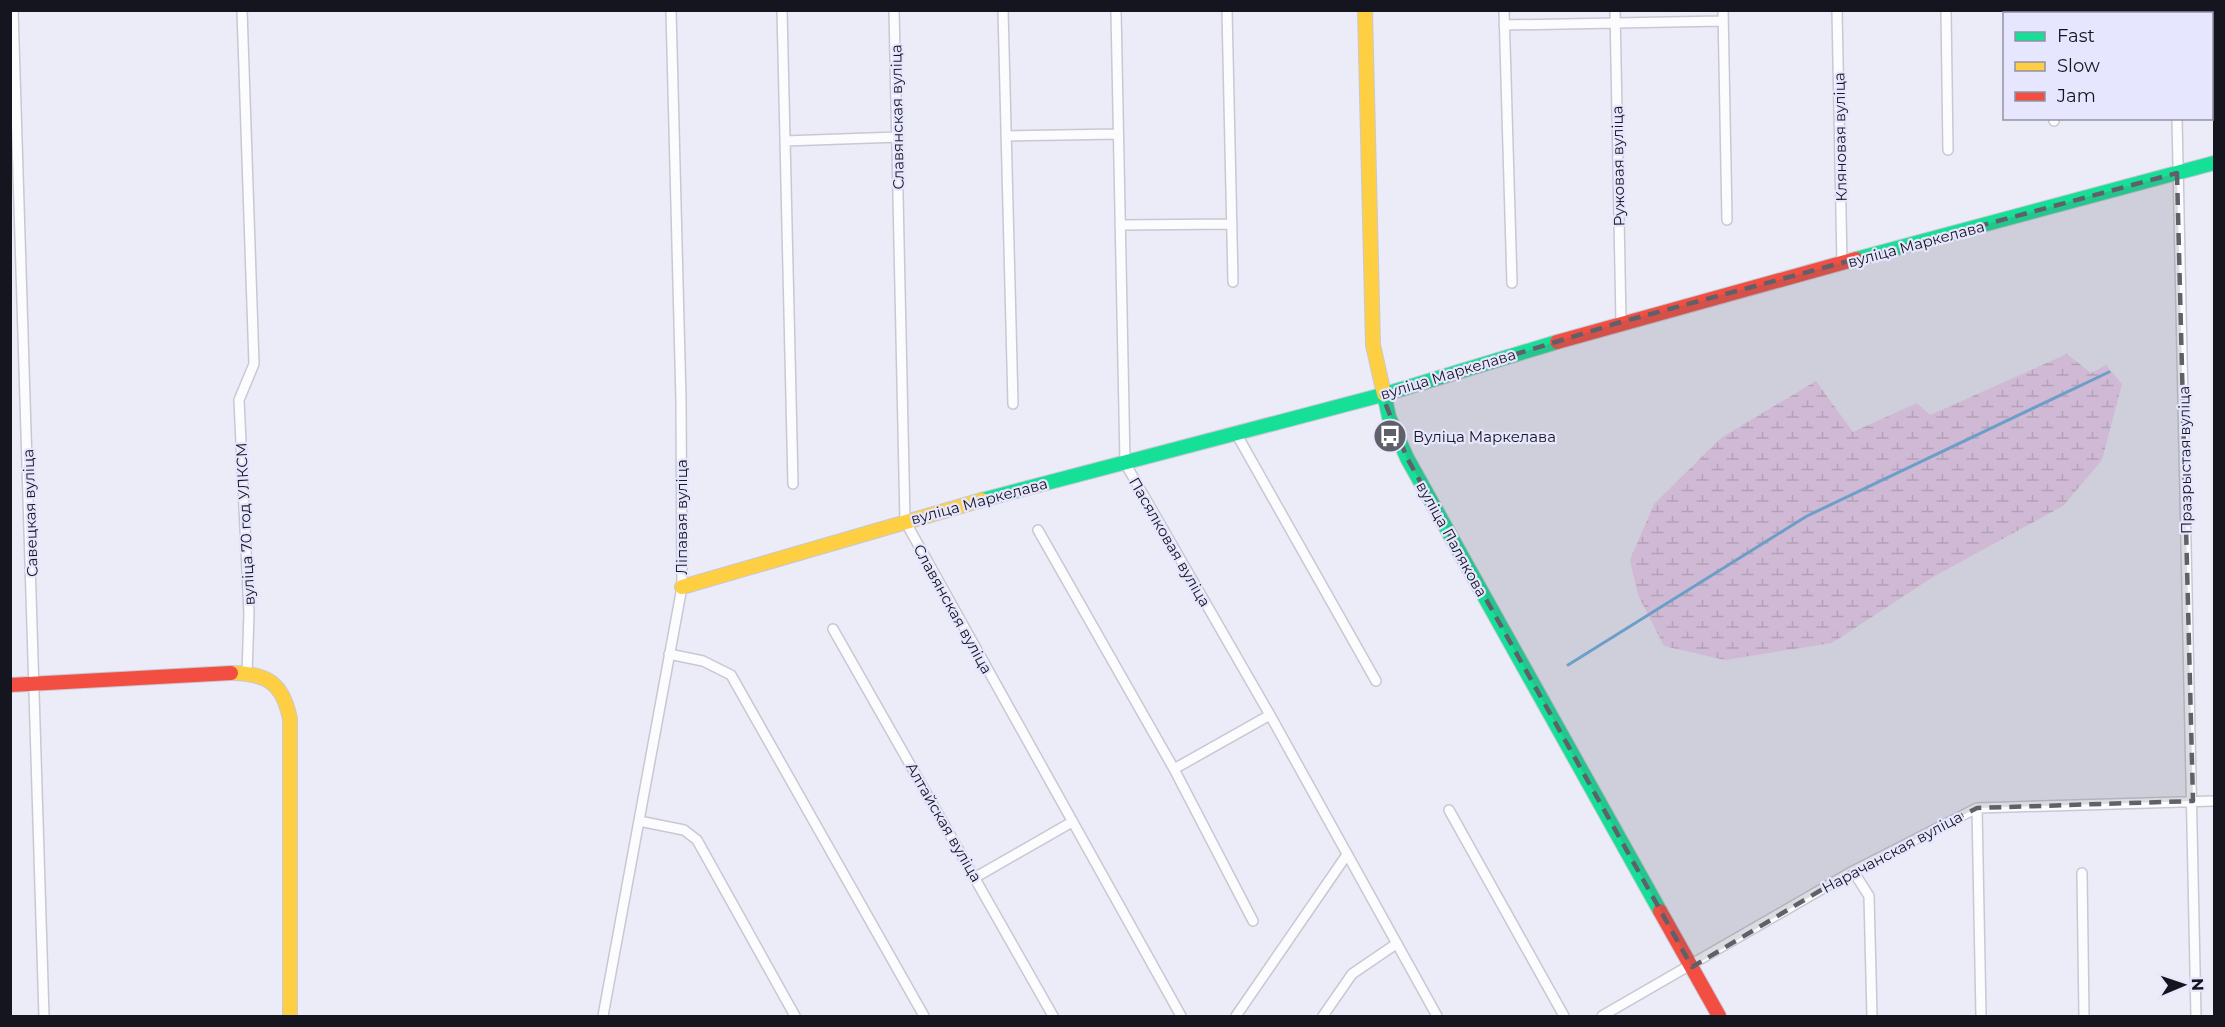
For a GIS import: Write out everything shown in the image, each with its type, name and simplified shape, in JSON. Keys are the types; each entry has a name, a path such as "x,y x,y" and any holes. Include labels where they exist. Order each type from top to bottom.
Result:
{"street":[{"name":"Савецкая вуліца","path":"13,10 45,1017"},
{"name":"вуліца 70 год УЛКСМ","path":"242,10 255,364 239,400 249,613 247,674"},
{"name":"Ліпавая вуліца","path":"603,1017 682,587 681,400 671,10"},
{"path":"782,10 793,484"},
{"name":"Славянская вуліца","path":"894,10 905,521 1181,1017"},
{"path":"1003,10 1013,404"},
{"name":"Пасялковая вуліца","path":"1116,10 1125,463 1270,715 1437,1017"},
{"path":"1227,10 1233,282"},
{"name":"вуліца Палякова","path":"1365,10 1373,345 1382,395 1407,458 1719,1017"},
{"path":"1504,10 1512,283"},
{"name":"Ружовая вуліца","path":"1615,10 1620,322"},
{"path":"1723,10 1727,220"},
{"name":"Кляновая вуліца","path":"1837,10 1842,263"},
{"path":"1946,10 1948,150"},
{"path":"1504,25 1723,21"},
{"name":"Празрыстая вуліца","path":"2177,120 2196,1017"},
{"path":"1006,136 1118,134"},
{"path":"785,141 898,137"},
{"name":"вуліца Маркелава","path":"682,587 905,521 1382,395 1620,322 2214,163"},
{"path":"1120,225 1232,224"},
{"path":"1237,435 1376,681"},
{"path":"1038,530 1174,770 1253,921"},
{"name":"Алтайская вуліца","path":"833,628 976,877 1053,1017"},
{"path":"669,654 703,662 731,675 924,1017"},
{"path":"10,685 247,674 271,680 281,688 290,719 290,1017"},
{"path":"1174,770 1270,715"},
{"name":"Нарачанская вуліца","path":"1602,1017 1692,967 1853,871 1977,808 2214,801"},
{"path":"1977,808 1981,1017"},
{"path":"1449,810 1564,1017"},
{"path":"639,821 684,830 697,840 795,1017"},
{"path":"976,877 1072,822"},
{"path":"1236,1017 1346,856"},
{"path":"1853,871 1869,896 1872,1017"},
{"path":"2082,873 2084,1017"},
{"path":"1323,1017 1352,974 1396,944"}],"highlighted area":[{"path":"2177,173 2193,801 1977,808 1853,871 1692,967 1407,458 1382,395 1621,322"}],"green space":[{"path":"2067,354 2091,373 2106,365 2122,384 2102,460 2063,506 1933,577 1832,643 1725,660 1664,646 1638,595 1630,560 1654,504 1721,438 1816,381 1853,432 1917,403 1930,415"}],"waterway":[{"path":"1568,665 1807,516 2109,372"}],"traffic: fast":[{"path":"1856,259 2214,163"},
{"path":"982,500 1382,395 1557,342"},
{"path":"1384,394 1389,417 1407,458 1660,911"}],"traffic: slow":[{"path":"1365,10 1373,345 1384,394"},
{"path":"682,587 982,500"},
{"path":"231,673 255,675 272,683 283,697 290,719 290,1016"}],"traffic: jam":[{"path":"1557,342 1856,259"},
{"path":"10,685 231,673"},
{"path":"1660,911 1719,1016"}],"place":[{"name":"Вуліца Маркелава","path":"1390,436"}]}
